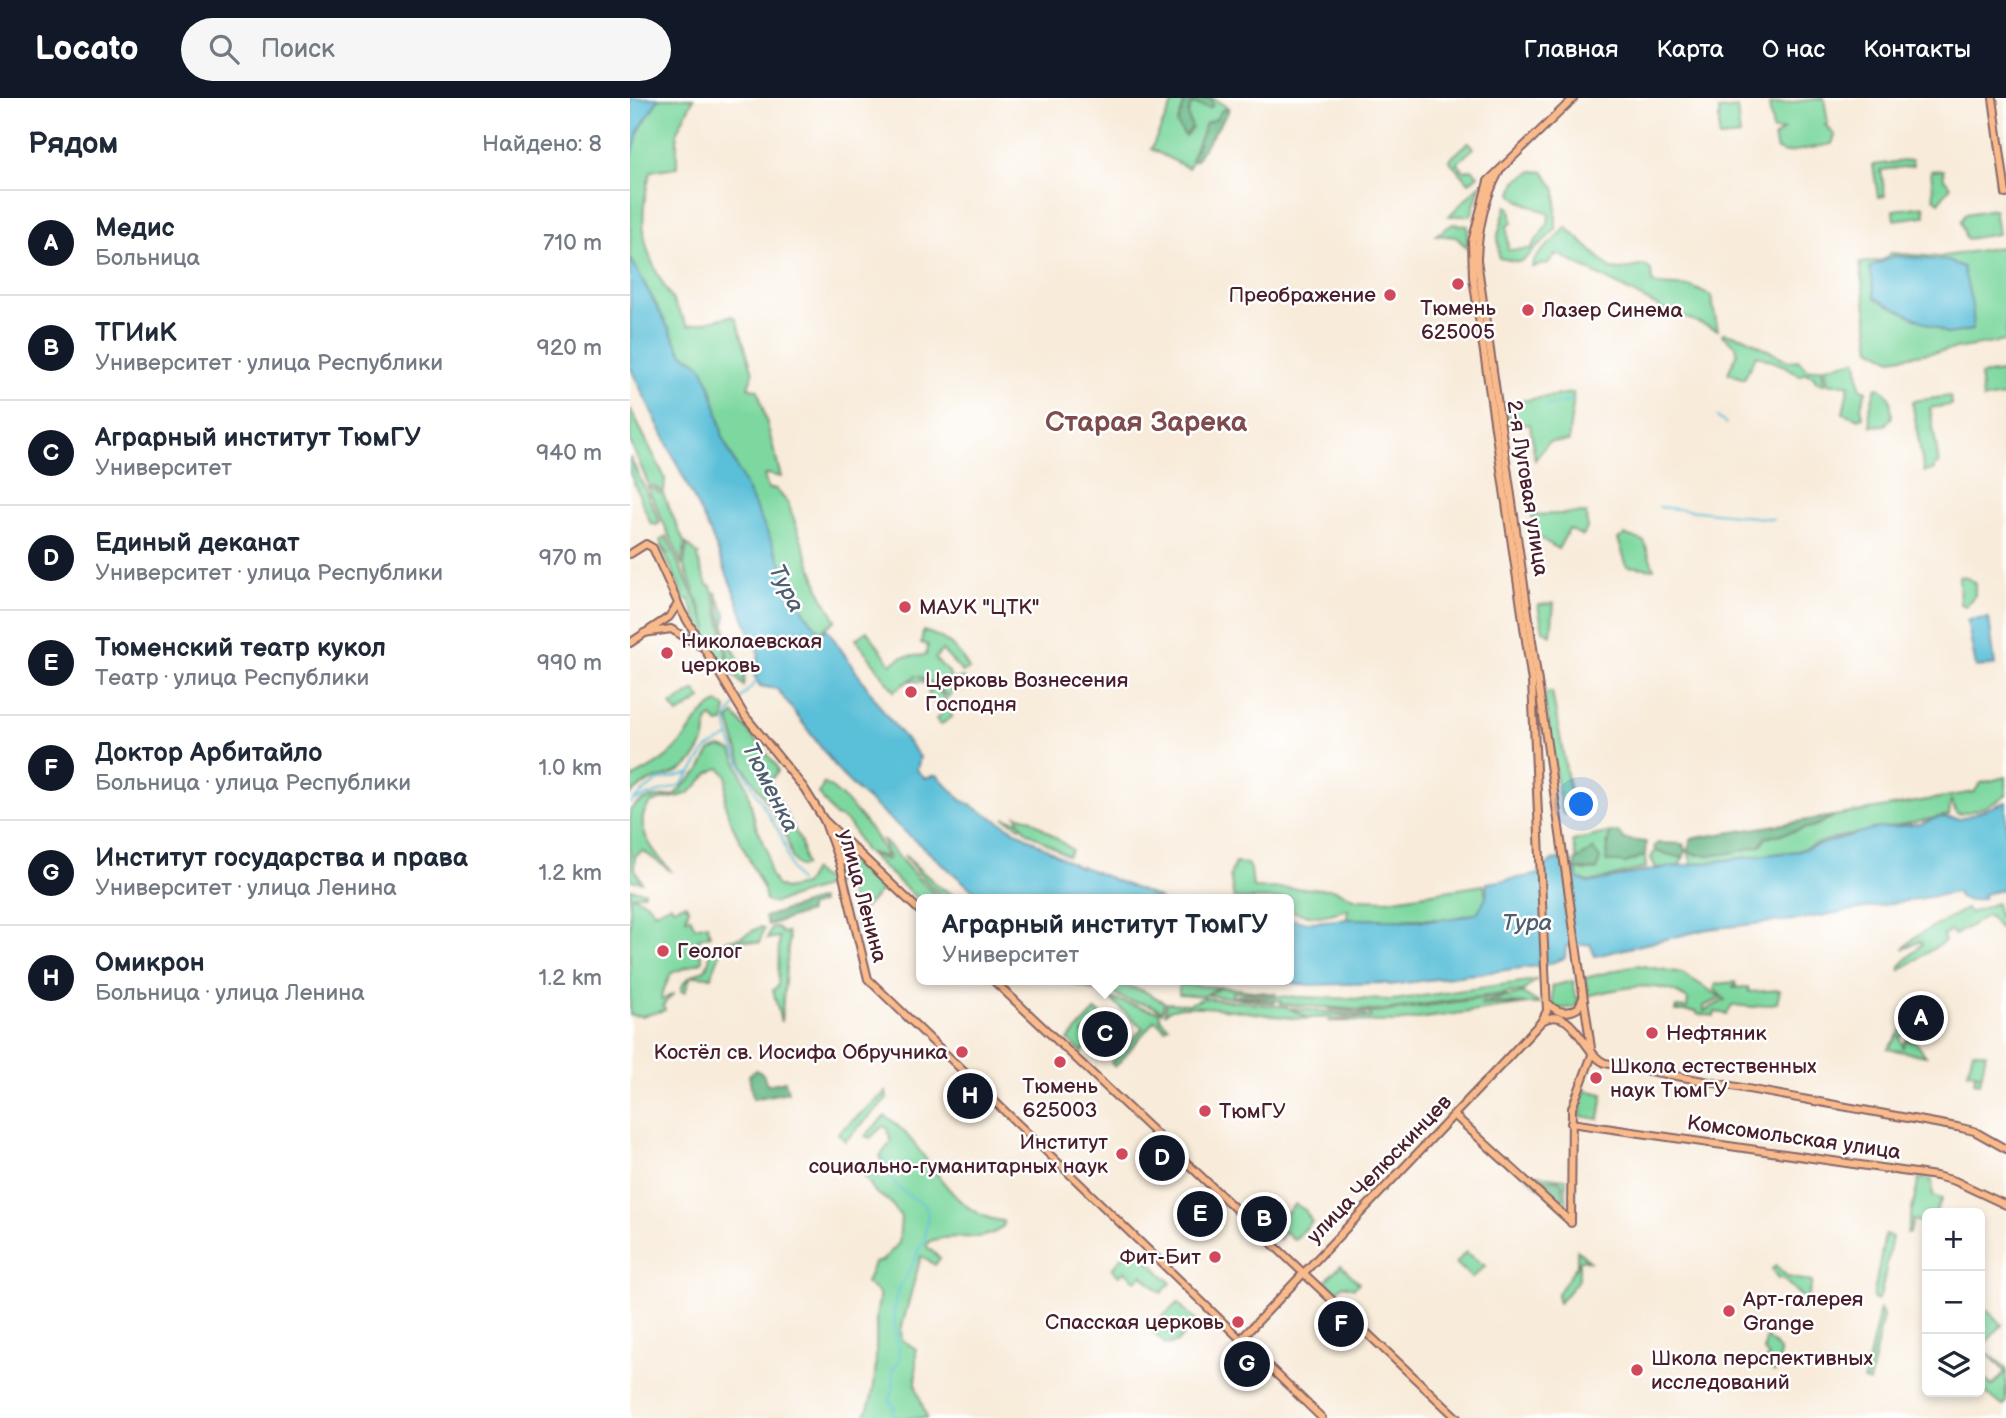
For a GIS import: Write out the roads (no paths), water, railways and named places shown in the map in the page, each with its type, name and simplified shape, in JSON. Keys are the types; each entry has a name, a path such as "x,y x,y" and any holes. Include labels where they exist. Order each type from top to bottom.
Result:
{"main road":[{"name":"2-я Луговая улица","path":"1574,98 1499,169 1490,188 1477,243 1477,260 1529,640 1592,1055"},
{"path":"1993,98 2006,194"},
{"path":"630,554 646,544 653,548 678,604 702,648 745,716 804,789 824,820 916,907"},
{"path":"630,643 673,614 678,604"},
{"path":"644,633 671,629 702,648"},
{"name":"2-я Луговая улица","path":"1529,640 1549,1003"},
{"name":"улица Ленина","path":"824,820 840,864 868,979 1322,1418"},
{"path":"840,864 846,855 857,854"},
{"path":"998,985 1457,1418"},
{"path":"1549,1003 1559,1011 1569,1012 1578,1008 1583,996"},
{"name":"улица Челюскинцев","path":"1241,1339 1541,1022 1549,1003"},
{"path":"1541,1022 1553,1016 1563,1019 1584,1039 1592,1055 1608,1064 1957,1127 1974,1131 2006,1149"},
{"path":"1454,1115 1572,1223 1571,1123 1576,1096 1592,1055"},
{"name":"Комсомольская улица","path":"1571,1123 1936,1176 1955,1181 2006,1205"},
{"path":"1558,1211 1570,1208"}],"water":[{"path":"630,98 659,98 638,132 630,163"},
{"path":"1894,256 1948,261 1963,267 1972,309 1972,330 1948,334 1875,298 1870,267"},
{"name":"Тура","path":"630,257 682,353 699,364 705,372 715,400 723,438 806,615 820,632 827,629 886,715 920,757 917,770 925,778 937,775 960,799 1080,868 1081,866 1149,894 977,894 841,774 777,689 760,686 754,675 759,655 710,532 630,367"},
{"path":"1989,618 1995,665 1976,667 1967,620"},
{"name":"Тура","path":"2006,802 2006,889 1969,901 1959,897 1957,892 1802,919 1708,929 1595,956 1590,944 1566,946 1565,958 1545,965 1390,985 1294,983 1294,920 1429,920 1461,917 1477,913 1486,898 1487,883 1536,875 1552,860 1569,857 1578,879 1589,883 1656,869 1798,851 1872,829 1921,824 1939,817 1960,819"}],"waterway":[{"path":"1547,406 1574,400"},
{"path":"1717,417 1726,424"},
{"path":"1659,507 1773,519"},
{"name":"Тюменка","path":"738,701 758,680"},
{"name":"Тюменка","path":"735,706 727,720 733,745 782,838 791,868 799,882"},
{"path":"630,803 657,781 691,773 707,749 728,737"},
{"path":"635,800 681,785 690,774"},
{"name":"Тюменка","path":"883,1158 886,1170 899,1189 925,1205 928,1214 924,1243 918,1249 915,1261 899,1288 895,1303 894,1320 900,1360 892,1371 894,1385 890,1400 894,1408 893,1418"}],"place":[{"name":"Тюмень 625005","path":"1458,284"},
{"name":"Преображение","path":"1390,295"},
{"name":"Лазер Синема","path":"1528,310"},
{"name":"МАУК \"ЦТК\"","path":"905,607"},
{"name":"Николаевская церковь","path":"667,653"},
{"name":"Церковь Вознесения Господня","path":"911,692"},
{"name":"Геолог","path":"663,951"},
{"name":"Медис","path":"1921,1018"},
{"name":"Нефтяник","path":"1652,1033"},
{"name":"Аграрный институт ТюмГУ","path":"1105,1034"},
{"name":"Костёл св. Иосифа Обручника","path":"962,1052"},
{"name":"Тюмень 625003","path":"1060,1062"},
{"name":"Школа естественных наук ТюмГУ","path":"1596,1078"},
{"name":"Омикрон","path":"970,1096"},
{"name":"ТюмГУ","path":"1205,1111"},
{"name":"Институт социально-гуманитарных наук","path":"1122,1154"},
{"name":"Единый деканат","path":"1162,1158"},
{"name":"Тюменский театр кукол","path":"1200,1214"},
{"name":"ТГИиК","path":"1264,1219"},
{"name":"Фит-Бит","path":"1215,1257"},
{"name":"Арт-галерея Grange","path":"1729,1311"},
{"name":"Спасская церковь","path":"1238,1322"},
{"name":"Доктор Арбитайло","path":"1341,1324"},
{"name":"Институт государства и права","path":"1247,1364"},
{"name":"Школа перспективных исследований","path":"1637,1370"}],"district":[{"name":"Старая Зарека","path":"1146,421"}]}
